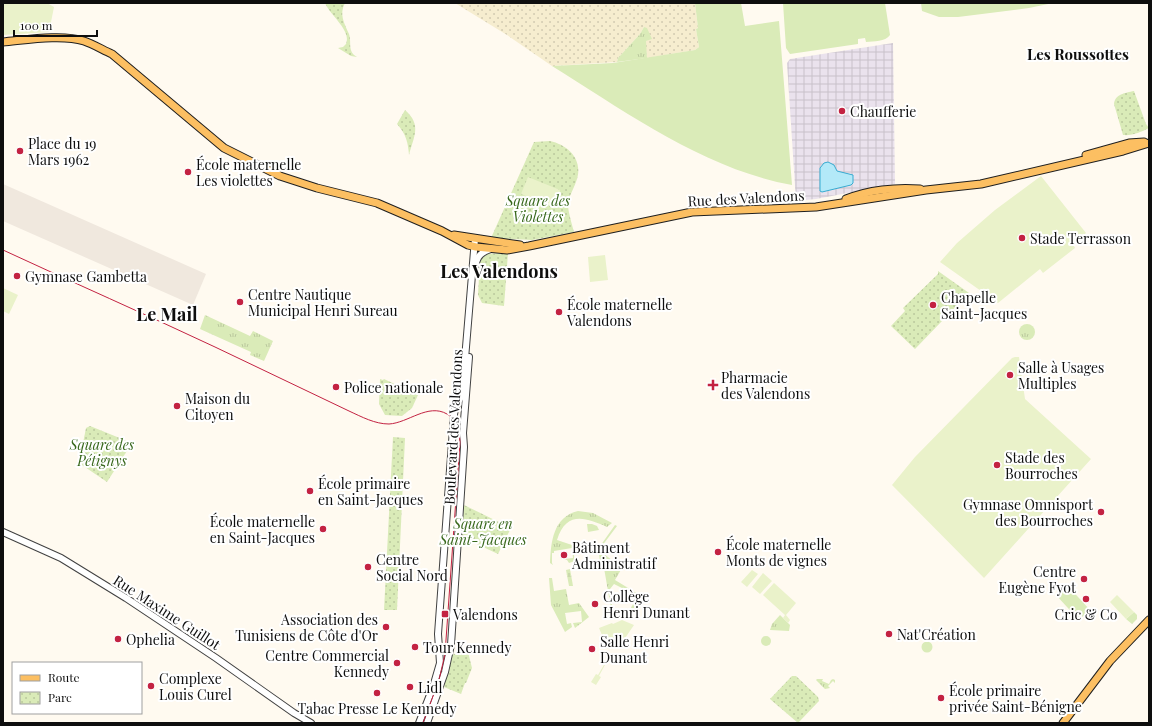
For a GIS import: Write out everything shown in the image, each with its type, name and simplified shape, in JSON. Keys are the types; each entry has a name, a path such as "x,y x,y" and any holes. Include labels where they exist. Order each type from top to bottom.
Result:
{"main road":[{"path":"3,42 63,38 87,42 112,54 229,151 280,176 317,188 377,203 475,245"},
{"path":"1097,157 1102,153 1117,149 1121,145 1129,146 1147,143"},
{"name":"Rue des Valendons","path":"475,245 500,246 507,250 692,212 823,206 858,195 870,195 908,188 926,190 987,183 1097,157 1147,143"},
{"name":"Rue des Valendons","path":"1060,165 1094,152 1121,145"},
{"path":"1063,723 1110,660 1149,620"}],"street":[{"name":"Boulevard des Valendons","path":"427,723 445,672 450,645 475,245"},
{"name":"Boulevard des Valendons","path":"419,723 433,687 440,663 438,634 454,415 455,408 462,395 475,245"},
{"name":"Boulevard des Valendons","path":"474,272 477,256 489,249 500,246"},
{"name":"Rue Maxime Guillot","path":"3,532 61,558 126,598 210,654 294,713 311,723"}],"shaded area":[{"path":"455,3 695,3 698,28 696,29 699,47 695,50 647,58 645,41 651,39 644,27 640,34 618,58 617,62 552,66 507,35"},
{"path":"893,43 895,184 816,199 796,201 787,63 790,59"},
{"path":"3,184 206,274 193,305 3,221"}],"green space":[{"path":"3,3 47,3 54,7 49,32 3,35"},
{"path":"325,3 345,3 342,15 350,37 352,52 357,57 351,56 338,48 343,47 346,44 346,34"},
{"path":"695,3 741,3 745,26 779,21 792,185 759,177 728,166 697,152 637,120 552,66 613,63 695,50 699,47 696,29 698,28"},
{"path":"783,3 885,3 890,35 879,41 866,42 865,38 858,39 858,44 790,54 786,48"},
{"path":"921,3 1053,3 1029,8 958,17 939,17 922,11"},
{"path":"644,27 647,28 652,39 646,41 647,58 617,62 618,58 640,34"},
{"path":"1134,91 1146,124 1149,128 1133,134 1123,135 1114,104 1116,98 1121,94"},
{"path":"405,110 414,121 415,126 409,155 406,138 403,131 397,124"},
{"name":"Square des Violettes","path":"550,141 563,146 568,150 576,159 578,165 577,179 568,202 574,232 532,240 491,238 534,142"},
{"name":"Stade Terrasson","path":"1041,176 1086,233 1073,244 1075,248 1043,273 1040,269 998,303 940,262 957,243 995,210"},
{"path":"528,177 560,190 553,207 521,194"},
{"path":"508,253 504,306 482,303 478,295 480,259 485,254"},
{"path":"605,255 608,280 590,282 588,257"},
{"path":"938,271 969,293 915,349 891,326 905,311 903,308 938,274"},
{"path":"3,288 18,295 9,314 3,311"},
{"path":"205,315 250,336 253,331 273,341 264,361 250,355 251,352 200,329"},
{"path":"1027,324 1034,329 1035,332 1030,339 1027,340 1020,335 1019,332 1024,325"},
{"name":"Stade des Bourroches","path":"1019,357 1025,399 1091,459 984,578 892,485 915,457 1012,358"},
{"path":"380,379 384,379 418,395 412,408 402,416 385,415 379,404"},
{"name":"Square des Pétignys","path":"90,426 132,443 107,482 79,463 86,428"},
{"path":"393,437 405,438 397,610 384,610"},
{"name":"Square en Saint-Jacques","path":"464,505 511,528 498,554 462,537"},
{"path":"578,511 593,513 612,523 607,527 584,519 577,519 566,524 557,540 572,545 575,561 569,563 567,560 563,559 573,558 572,548 554,551 554,553 552,553 553,565 550,563 550,555 555,531 563,519"},
{"path":"587,524 597,526 599,530 588,532"},
{"path":"615,525 617,526 599,550 622,568 615,580 643,597 629,619 625,618 635,601 622,592 624,589 614,584 610,589 613,612 605,613 605,610 611,608 604,568 601,569 599,554 594,554 596,548 598,549"},
{"path":"570,569 573,586 569,586 566,570"},
{"path":"752,570 758,574 747,587 741,582"},
{"path":"763,573 772,581 760,594 752,587"},
{"path":"549,578 552,578 554,591 566,589 569,605 579,603 589,617 575,628 573,623 582,622 581,611 565,613 567,624 571,623 572,627 565,632 551,605"},
{"path":"774,583 796,603 786,615 790,620 788,623 783,618 785,615 763,595"},
{"path":"1067,585 1090,610 1079,620 1056,595"},
{"path":"1117,595 1134,612 1126,619 1110,602"},
{"path":"1134,612 1137,615 1137,619 1132,624 1126,619"},
{"path":"780,615 790,625 789,631 770,630 772,624"},
{"path":"622,620 634,625 621,644 608,649 599,628"},
{"path":"764,636 768,636 771,641 768,646 764,646 761,643 761,639"},
{"path":"925,642 929,642 931,643 931,651 925,652 922,649 922,645"},
{"path":"467,648 472,668 461,694 444,687 452,655"},
{"path":"605,663 599,676 601,677 596,685 591,682 596,674 598,675"},
{"path":"792,676 796,676 818,697 819,701 798,723 770,699"},
{"path":"823,679 822,681 829,684 833,679 835,680 835,683 833,681 828,686 830,688 825,689 816,680"}],"water":[{"path":"828,162 834,165 837,171 853,175 853,183 851,185 822,192 820,191 820,168 824,163"}],"tram line":[{"path":"3,250 189,335 369,420 389,424 396,423 425,412 433,411 440,411 454,419 458,429 460,442 445,654 439,680 423,723"}],"place":[{"name":"Chaufferie","path":"842,111"},
{"name":"Place du 19 Mars 1962","path":"20,151"},
{"name":"École maternelle Les violettes","path":"188,172"},
{"name":"Stade Terrasson","path":"1022,238"},
{"name":"Gymnase Gambetta","path":"17,276"},
{"name":"Centre Nautique Municipal Henri Sureau","path":"240,302"},
{"name":"Chapelle Saint-Jacques","path":"933,305"},
{"name":"École maternelle Valendons","path":"559,312"},
{"name":"Salle à Usages Multiples","path":"1010,375"},
{"name":"Pharmacie des Valendons","path":"713,385"},
{"name":"Police nationale","path":"336,387"},
{"name":"Maison du Citoyen","path":"177,406"},
{"name":"Stade des Bourroches","path":"997,465"},
{"name":"École primaire en Saint-Jacques","path":"310,491"},
{"name":"Gymnase Omnisport des Bourroches","path":"1101,512"},
{"name":"École maternelle en Saint-Jacques","path":"323,529"},
{"name":"École maternelle Monts de vignes","path":"718,552"},
{"name":"Bâtiment Administratif","path":"564,555"},
{"name":"Centre Social Nord","path":"368,567"},
{"name":"Centre Eugène Fyot","path":"1084,579"},
{"name":"Cric & Co","path":"1086,599"},
{"name":"Collège Henri Dunant","path":"595,604"},
{"name":"Valendons","path":"445,614"},
{"name":"Association des Tunisiens de Côte d'Or","path":"386,627"},
{"name":"Nat'Création","path":"889,634"},
{"name":"Ophelia","path":"118,639"},
{"name":"Tour Kennedy","path":"415,647"},
{"name":"Salle Henri Dunant","path":"592,649"},
{"name":"Centre Commercial Kennedy","path":"397,663"},
{"name":"Complexe Louis Curel","path":"151,686"},
{"name":"Lidl","path":"410,687"},
{"name":"Tabac Presse Le Kennedy","path":"377,693"},
{"name":"École primaire privée Saint-Bénigne","path":"941,698"}],"district":[{"name":"Les Roussottes","path":"1078,54"},
{"name":"Les Valendons","path":"499,271"},
{"name":"Le Mail","path":"167,314"}]}
